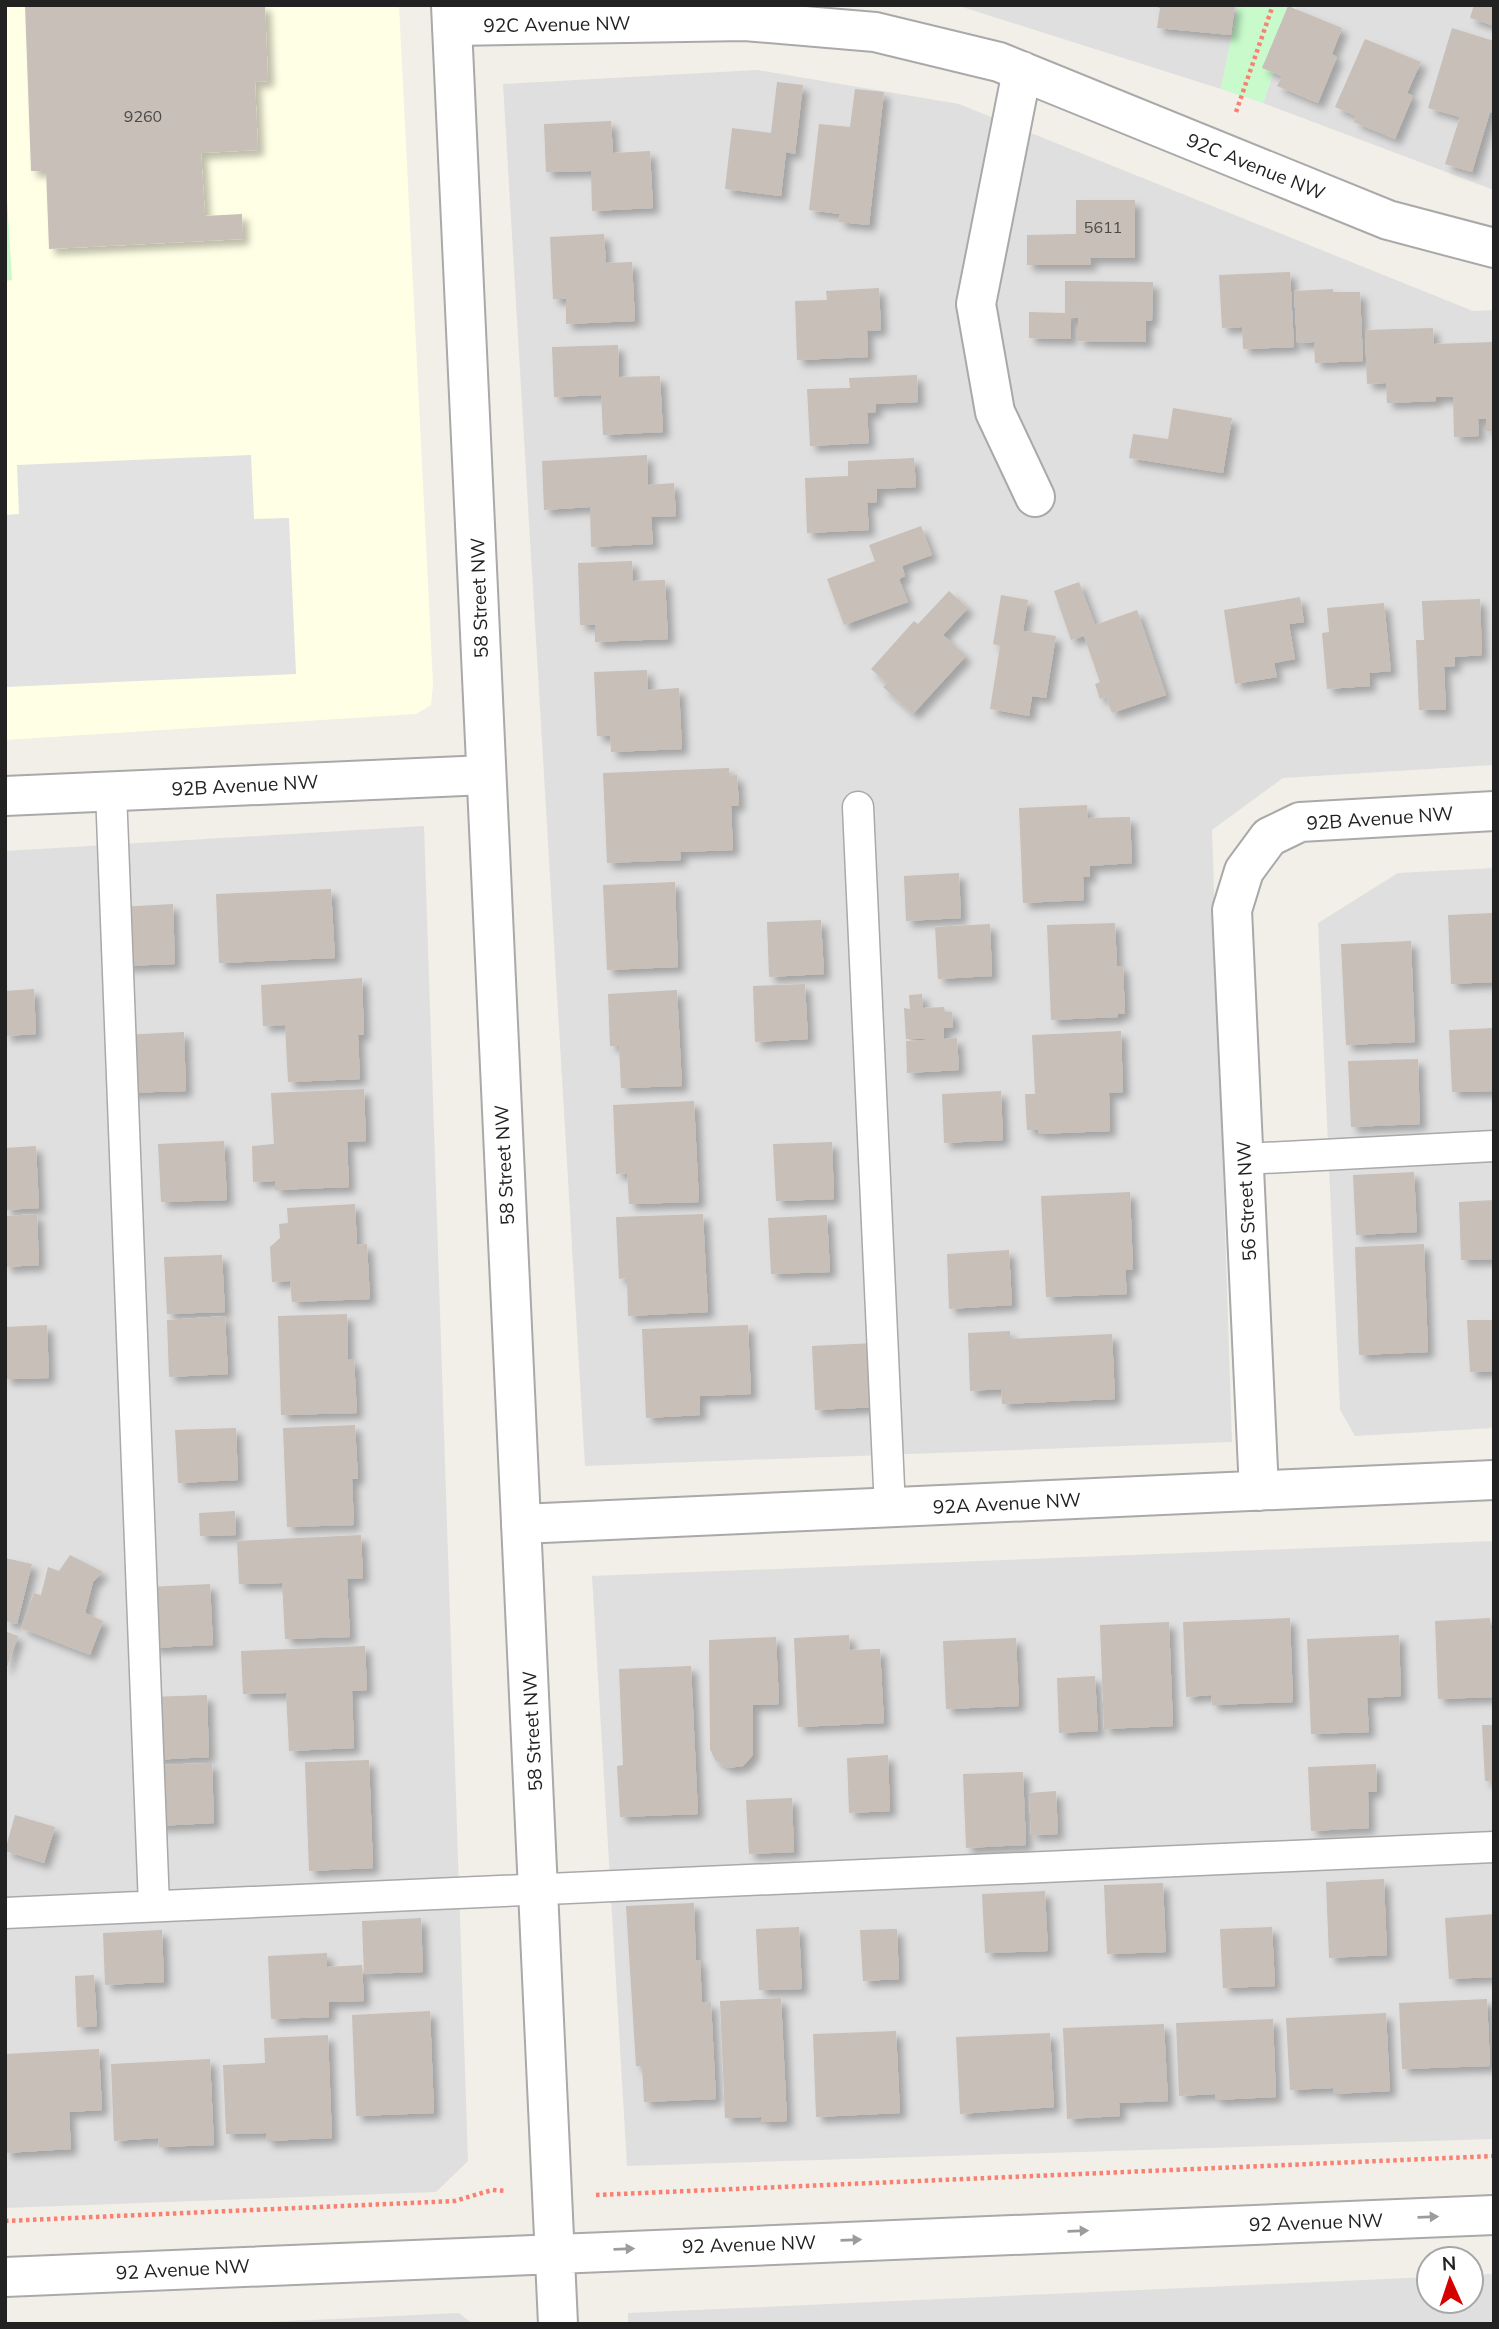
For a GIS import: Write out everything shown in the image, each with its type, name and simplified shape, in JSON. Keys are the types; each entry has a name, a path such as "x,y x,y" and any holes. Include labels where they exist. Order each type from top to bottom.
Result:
{"street":[{"name":"92C Avenue NW","path":"452,15 744,13 875,32 999,62 1388,220 1494,248"},
{"name":"58 Street NW","path":"452,15 558,2324"},
{"path":"1022,71 976,304 995,412 1035,497"},
{"name":"92B Avenue NW","path":"5,796 486,775"},
{"name":"92B Avenue NW","path":"1232,910 1244,871 1269,837 1300,822 1494,811"},
{"name":"56 Street NW","path":"1232,910 1259,1491"},
{"name":"92A Avenue NW","path":"521,1524 1494,1480"},
{"name":"92 Avenue NW","path":"5,2277 1494,2214"}],"lane":[{"path":"111,791 153,1906"},
{"path":"858,807 890,1509"},
{"path":"1244,1159 1494,1146"},
{"path":"5,1913 1494,1847"}],"path":[{"path":"1222,152 1273,5"},
{"path":"600,2196 1494,2156"},
{"path":"5,2221 455,2202 492,2190"}],"shaded area":[{"path":"5,5 399,5 433,684 431,705 416,714 5,740"},
{"path":"956,5 1238,5 1221,89"},
{"path":"1297,5 1494,5 1494,190 1263,103"},
{"path":"757,70 959,104 1473,311 1494,310 1494,765 1283,778 1212,830 1232,1442 585,1466 503,84"},
{"path":"251,455 254,519 289,518 296,674 5,687 5,515 19,514 17,465"},
{"path":"424,826 468,2161 436,2192 5,2208 5,851"},
{"path":"1494,868 1494,1428 1355,1436 1340,1410 1318,923 1398,873"},
{"path":"1494,1541 1494,2139 627,2166 592,1576"},
{"path":"1485,2274 1494,2274 1494,2324 628,2324 628,2313 1415,2278 1415,2315 1485,2315"},
{"path":"459,2313 473,2324 229,2324"}],"green space":[{"path":"1238,5 1297,5 1263,103 1221,89"},
{"path":"5,166 12,280 5,281"}],"building":[{"path":"25,5 265,5 268,81 255,82 258,150 201,153 205,216 242,214 243,239 49,249 46,171 31,171"},
{"path":"1152,5 1235,5 1231,35 1157,28 1160,8"},
{"path":"1474,5 1494,5 1494,26 1470,18"},
{"path":"1288,6 1342,28 1332,54 1337,57 1318,103 1277,86 1282,76 1262,68"},
{"path":"1452,28 1494,41 1494,113 1490,112 1472,172 1445,164 1460,117 1428,108"},
{"path":"1365,39 1421,62 1407,93 1413,96 1395,139 1354,122 1356,116 1335,107"},
{"path":"777,82 803,85 795,154 786,152 781,196 725,189 732,128 771,133"},
{"path":"855,89 884,92 869,225 839,222 840,214 809,210 819,124 850,127"},
{"path":"611,121 613,153 650,151 653,208 592,211 591,171 546,172 544,124"},
{"path":"1076,200 1135,200 1135,258 1090,258 1091,265 1027,265 1027,235 1076,234"},
{"path":"604,234 606,263 632,262 635,321 566,324 566,299 553,299 550,237"},
{"path":"1290,272 1294,347 1243,349 1242,327 1222,328 1219,275"},
{"path":"1065,281 1153,282 1152,321 1146,321 1146,342 1078,341 1078,318 1071,318 1071,339 1029,338 1029,312 1065,313"},
{"path":"879,288 881,330 867,331 868,357 797,360 795,301 827,300 826,291"},
{"path":"1333,289 1333,292 1360,292 1363,361 1315,363 1314,342 1297,343 1294,291"},
{"path":"1433,328 1434,360 1434,344 1494,342 1494,431 1486,431 1486,419 1478,419 1479,436 1454,437 1453,397 1436,397 1436,401 1387,403 1386,383 1367,384 1365,330"},
{"path":"618,345 619,377 660,376 663,432 603,435 601,395 554,397 552,347"},
{"path":"917,375 918,402 876,404 876,412 867,413 869,443 810,446 807,389 850,388 849,378"},
{"path":"1173,408 1232,418 1223,473 1129,458 1133,434 1168,439"},
{"path":"647,455 648,485 674,483 676,516 651,517 653,544 591,547 590,507 544,510 542,461"},
{"path":"914,458 916,487 877,489 877,502 867,503 869,530 807,533 805,478 848,476 848,461"},
{"path":"921,526 932,555 902,566 905,576 899,579 908,602 844,625 827,579 875,561 869,545"},
{"path":"632,561 633,581 665,580 668,639 595,642 595,625 580,625 578,563"},
{"path":"1079,582 1095,625 1137,610 1166,695 1112,713 1106,697 1100,699 1095,684 1100,682 1084,636 1071,640 1054,591"},
{"path":"949,591 968,608 943,635 966,656 913,714 883,687 887,683 871,669 914,621 918,624"},
{"path":"1001,595 1028,600 1023,631 1056,636 1046,698 1032,696 1029,716 990,709 1000,646 993,644"},
{"path":"1300,597 1304,622 1289,624 1295,659 1274,663 1277,677 1235,684 1224,610"},
{"path":"1480,599 1482,655 1455,657 1455,666 1444,667 1446,710 1419,710 1416,640 1424,640 1422,601"},
{"path":"1384,603 1391,671 1369,673 1370,686 1327,689 1322,633 1329,632 1327,608"},
{"path":"647,670 648,690 679,688 682,749 611,752 610,736 597,736 594,672"},
{"path":"729,768 729,776 737,775 739,805 731,806 733,850 680,852 681,860 607,863 603,773"},
{"path":"1087,805 1088,818 1130,817 1132,863 1090,866 1090,877 1083,877 1084,900 1023,903 1019,808"},
{"path":"959,873 961,918 906,921 904,876"},
{"path":"675,882 678,967 607,970 603,885"},
{"path":"331,889 335,958 219,963 216,894"},
{"path":"173,904 175,964 124,966 120,907"},
{"path":"1494,913 1494,982 1451,984 1448,915"},
{"path":"821,920 824,974 769,977 767,922"},
{"path":"1115,923 1117,966 1123,966 1125,1014 1118,1013 1118,1017 1051,1020 1047,925"},
{"path":"990,924 992,976 938,979 935,927"},
{"path":"1411,941 1415,1042 1346,1045 1341,944"},
{"path":"362,978 364,1035 358,1035 360,1079 288,1082 285,1025 263,1026 261,985"},
{"path":"805,984 808,1039 755,1042 753,986"},
{"path":"34,989 36,1034 5,1036 5,991"},
{"path":"677,990 682,1086 621,1088 619,1046 610,1046 608,994"},
{"path":"922,994 923,1008 944,1007 945,1012 952,1012 953,1028 944,1028 944,1039 957,1038 959,1070 907,1073 906,1041 940,1039 906,1039 904,1008 910,1009 909,995"},
{"path":"1494,1028 1494,1091 1452,1092 1449,1030"},
{"path":"1121,1031 1123,1092 1109,1093 1110,1131 1038,1134 1038,1130 1027,1130 1025,1094 1035,1094 1032,1035"},
{"path":"184,1032 186,1091 124,1093 122,1035"},
{"path":"1418,1059 1420,1124 1351,1127 1348,1061"},
{"path":"364,1089 366,1141 347,1142 349,1187 275,1190 275,1181 253,1182 252,1146 274,1144 271,1093"},
{"path":"1001,1091 1003,1140 944,1143 942,1094"},
{"path":"694,1101 699,1202 629,1204 627,1173 616,1174 613,1105"},
{"path":"224,1141 227,1200 161,1202 158,1144"},
{"path":"832,1142 834,1199 776,1201 773,1144"},
{"path":"36,1146 39,1208 5,1210 5,1148"},
{"path":"1414,1172 1417,1232 1356,1235 1353,1175"},
{"path":"1130,1192 1133,1270 1125,1269 1127,1294 1046,1297 1041,1196"},
{"path":"1494,1200 1494,1259 1461,1260 1459,1202"},
{"path":"355,1204 357,1245 367,1244 370,1299 292,1302 290,1281 272,1282 270,1247 280,1238 279,1224 288,1223 287,1208"},
{"path":"37,1214 39,1265 5,1267 5,1216"},
{"path":"703,1214 708,1312 628,1316 627,1278 619,1279 616,1217"},
{"path":"827,1215 830,1272 771,1274 768,1218"},
{"path":"1424,1244 1428,1352 1359,1355 1355,1247"},
{"path":"1009,1250 1012,1305 949,1309 947,1254"},
{"path":"222,1255 225,1312 167,1314 164,1257"},
{"path":"347,1314 348,1360 354,1359 357,1413 281,1415 278,1316"},
{"path":"225,1316 228,1374 169,1377 167,1320"},
{"path":"1467,1320 1494,1320 1494,1371 1470,1372"},
{"path":"47,1325 49,1378 5,1379 5,1327"},
{"path":"748,1325 751,1394 700,1396 700,1415 646,1418 642,1329"},
{"path":"1010,1331 1010,1339 1112,1334 1115,1399 1002,1404 1001,1389 970,1391 968,1333"},
{"path":"874,1343 877,1407 815,1410 812,1346"},
{"path":"355,1425 358,1479 352,1479 354,1525 287,1527 283,1428"},
{"path":"236,1428 238,1480 178,1483 175,1430"},
{"path":"235,1511 236,1535 200,1536 199,1513"},
{"path":"361,1535 363,1578 347,1579 350,1637 285,1639 282,1583 239,1584 237,1541"},
{"path":"70,1555 103,1572 93,1582 85,1613 103,1621 90,1655 21,1628 34,1593 41,1595 48,1567 59,1571"},
{"path":"5,1558 32,1564 17,1624 5,1621"},
{"path":"210,1584 213,1645 152,1648 149,1587"},
{"path":"1290,1618 1293,1702 1212,1705 1211,1695 1186,1697 1183,1622"},
{"path":"1490,1618 1491,1628 1494,1628 1494,1697 1438,1699 1435,1621"},
{"path":"1169,1622 1173,1726 1104,1729 1100,1625"},
{"path":"5,1631 18,1636 6,1670 5,1670"},
{"path":"849,1635 850,1650 880,1649 884,1723 798,1727 794,1638"},
{"path":"1399,1635 1401,1696 1367,1698 1369,1732 1311,1734 1307,1639"},
{"path":"776,1637 779,1704 753,1705 753,1755 743,1766 728,1768 715,1760 710,1749 709,1640"},
{"path":"1016,1638 1019,1706 946,1709 943,1641"},
{"path":"365,1646 367,1690 352,1691 354,1748 289,1751 286,1693 243,1694 241,1651"},
{"path":"691,1666 698,1814 620,1817 617,1766 623,1765 619,1669"},
{"path":"1095,1676 1098,1731 1059,1733 1057,1678"},
{"path":"207,1695 209,1757 153,1760 150,1697"},
{"path":"1482,1725 1494,1725 1494,1781 1485,1781"},
{"path":"888,1755 890,1811 849,1813 847,1758"},
{"path":"369,1760 373,1868 309,1871 305,1762"},
{"path":"212,1763 214,1823 157,1826 154,1765"},
{"path":"1376,1764 1377,1791 1368,1792 1369,1828 1311,1831 1308,1767"},
{"path":"1023,1772 1026,1845 966,1848 963,1774"},
{"path":"1056,1791 1058,1834 1031,1835 1029,1793"},
{"path":"792,1798 794,1852 749,1854 746,1800"},
{"path":"15,1815 55,1827 44,1863 5,1851"},
{"path":"1384,1879 1387,1955 1329,1958 1326,1882"},
{"path":"1163,1883 1166,1952 1107,1954 1104,1885"},
{"path":"1045,1891 1048,1951 985,1953 982,1894"},
{"path":"694,1903 696,1960 700,1960 702,2003 711,2002 716,2099 644,2102 642,2066 636,2066 626,1906"},
{"path":"1494,1914 1494,1977 1449,1979 1445,1918"},
{"path":"421,1918 423,1972 364,1974 362,1921"},
{"path":"799,1927 802,1989 759,1990 756,1929"},
{"path":"1272,1927 1275,1986 1223,1988 1220,1929"},
{"path":"897,1929 899,1979 863,1981 860,1930"},
{"path":"162,1930 164,1982 105,1985 103,1933"},
{"path":"327,1953 327,1967 362,1965 364,2001 329,2002 329,2017 271,2019 268,1956"},
{"path":"94,1975 97,2026 77,2027 75,1976"},
{"path":"781,1998 787,2121 762,2122 761,2117 725,2118 720,2001"},
{"path":"1487,1999 1490,2066 1402,2069 1399,2003"},
{"path":"430,2011 434,2113 356,2116 352,2015"},
{"path":"1386,2013 1390,2091 1333,2094 1333,2088 1290,2090 1286,2018"},
{"path":"1273,2019 1276,2097 1215,2100 1215,2094 1179,2096 1176,2023"},
{"path":"1164,2024 1168,2101 1119,2103 1120,2116 1067,2119 1063,2028"},
{"path":"896,2031 900,2113 816,2117 813,2034"},
{"path":"1050,2033 1054,2107 960,2114 956,2037"},
{"path":"328,2035 332,2138 267,2141 266,2133 226,2134 223,2065 265,2063 264,2038"},
{"path":"99,2049 102,2110 69,2112 71,2149 5,2153 5,2054"},
{"path":"210,2059 214,2145 159,2147 158,2138 114,2141 111,2064"}]}
